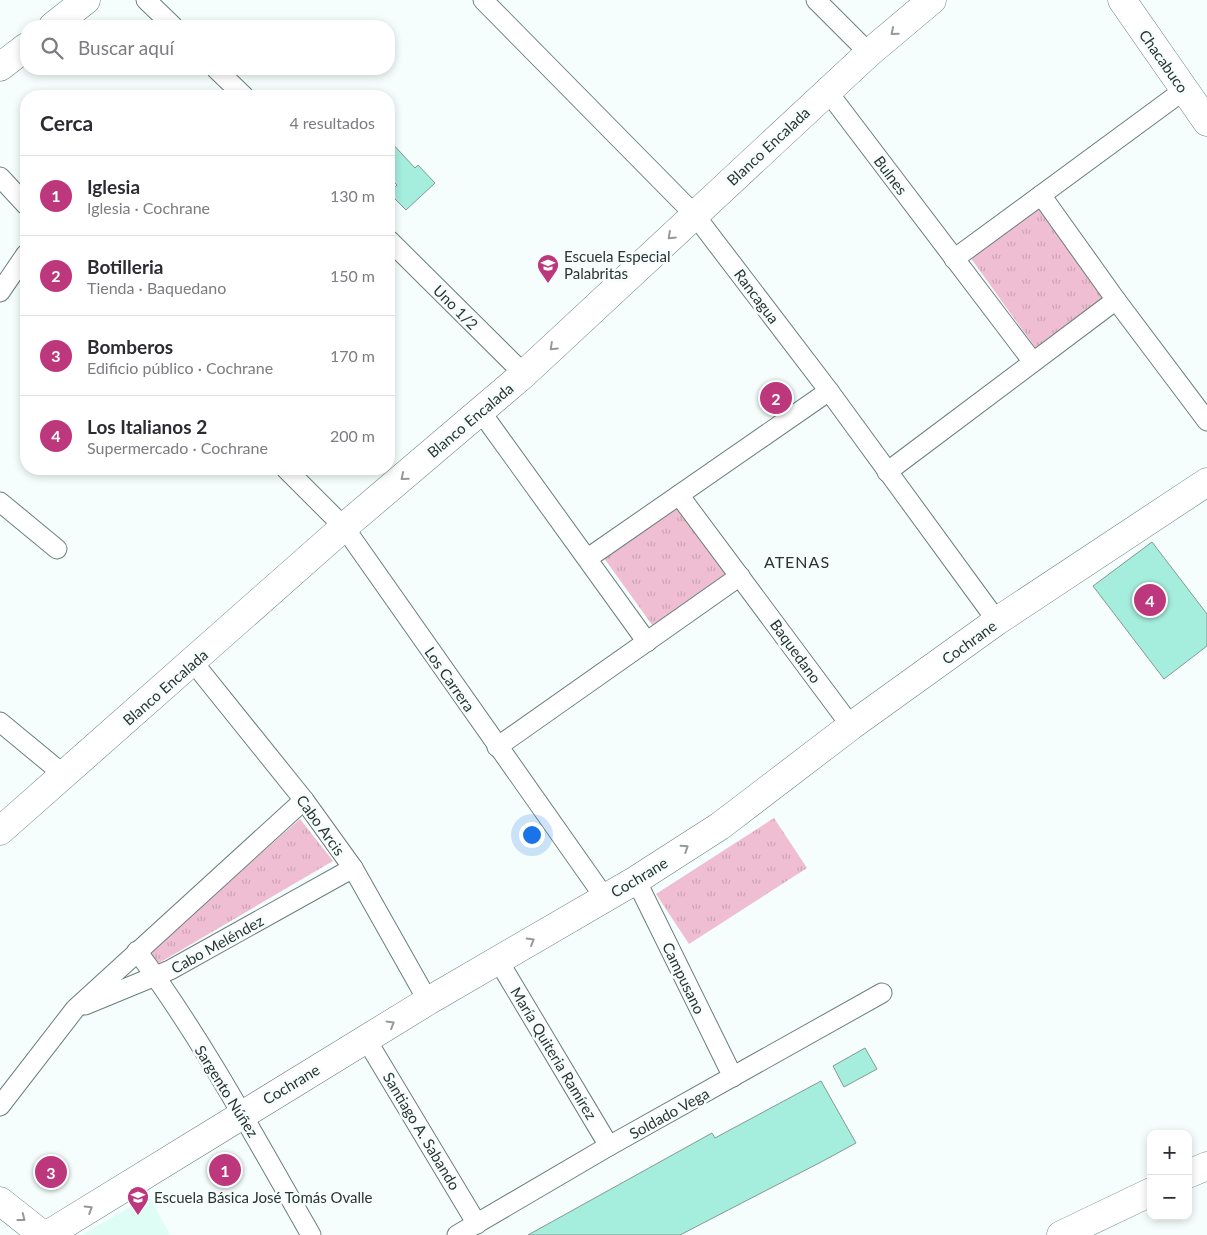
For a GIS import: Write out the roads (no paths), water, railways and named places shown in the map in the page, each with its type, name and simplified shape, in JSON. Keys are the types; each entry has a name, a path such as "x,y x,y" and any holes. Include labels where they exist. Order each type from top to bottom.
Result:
{"street":[{"path":"61,20 86,0"},
{"path":"146,0 167,20"},
{"name":"Rancagua","path":"483,0 694,214 829,392 997,621"},
{"path":"816,0 869,53"},
{"name":"Blanco Encalada","path":"0,832 63,774 193,662 344,527 524,374 869,53 932,0"},
{"name":"Chacabuco","path":"1122,0 1207,122"},
{"path":"0,67 20,52"},
{"path":"222,75 238,90"},
{"path":"954,259 1184,90"},
{"name":"Bulnes","path":"828,92 1033,362"},
{"path":"0,177 20,198"},
{"path":"1041,195 1116,300 1207,421"},
{"name":"Uno 1/2","path":"395,246 524,374"},
{"path":"0,292 20,263"},
{"path":"887,472 1116,300"},
{"path":"588,558 829,392"},
{"path":"481,412 647,642"},
{"name":"Los Carrera","path":"292,475 344,527 605,898"},
{"name":"Cochrane","path":"47,1235 366,1039 636,880 720,826 851,726 997,621 1207,482"},
{"name":"Baquedano","path":"679,495 851,726"},
{"path":"0,502 57,549"},
{"path":"497,747 740,576"},
{"name":"Cabo Arcis","path":"193,662 304,800 353,868 428,1002"},
{"path":"0,722 63,774"},
{"path":"0,1106 75,1008 304,800"},
{"name":"Cabo Meléndez","path":"75,1008 170,970 353,868"},
{"name":"Campusano","path":"636,880 733,1077"},
{"name":"Sargento Núñez","path":"137,951 156,976 242,1114 311,1235"},
{"name":"María Quiteria Ramírez","path":"498,960 610,1146"},
{"name":"Soldado Vega","path":"458,1235 610,1146 882,993"},
{"name":"Santiago A. Sabando","path":"366,1039 477,1224"},
{"path":"1192,1172 1207,1166"},
{"path":"1061,1235 1147,1194"},
{"path":"0,1201 43,1235"}],"place":[{"name":"Escuela Especial Palabritas","path":"548,284"},
{"name":"Botilleria","path":"776,398"},
{"name":"Los Italianos 2","path":"1150,600"},
{"name":"Iglesia","path":"225,1170"},
{"name":"Bomberos","path":"51,1172"},
{"name":"Escuela Básica José Tomás Ovalle","path":"138,1216"}],"district":[{"name":"ATENAS","path":"797,561"}]}
